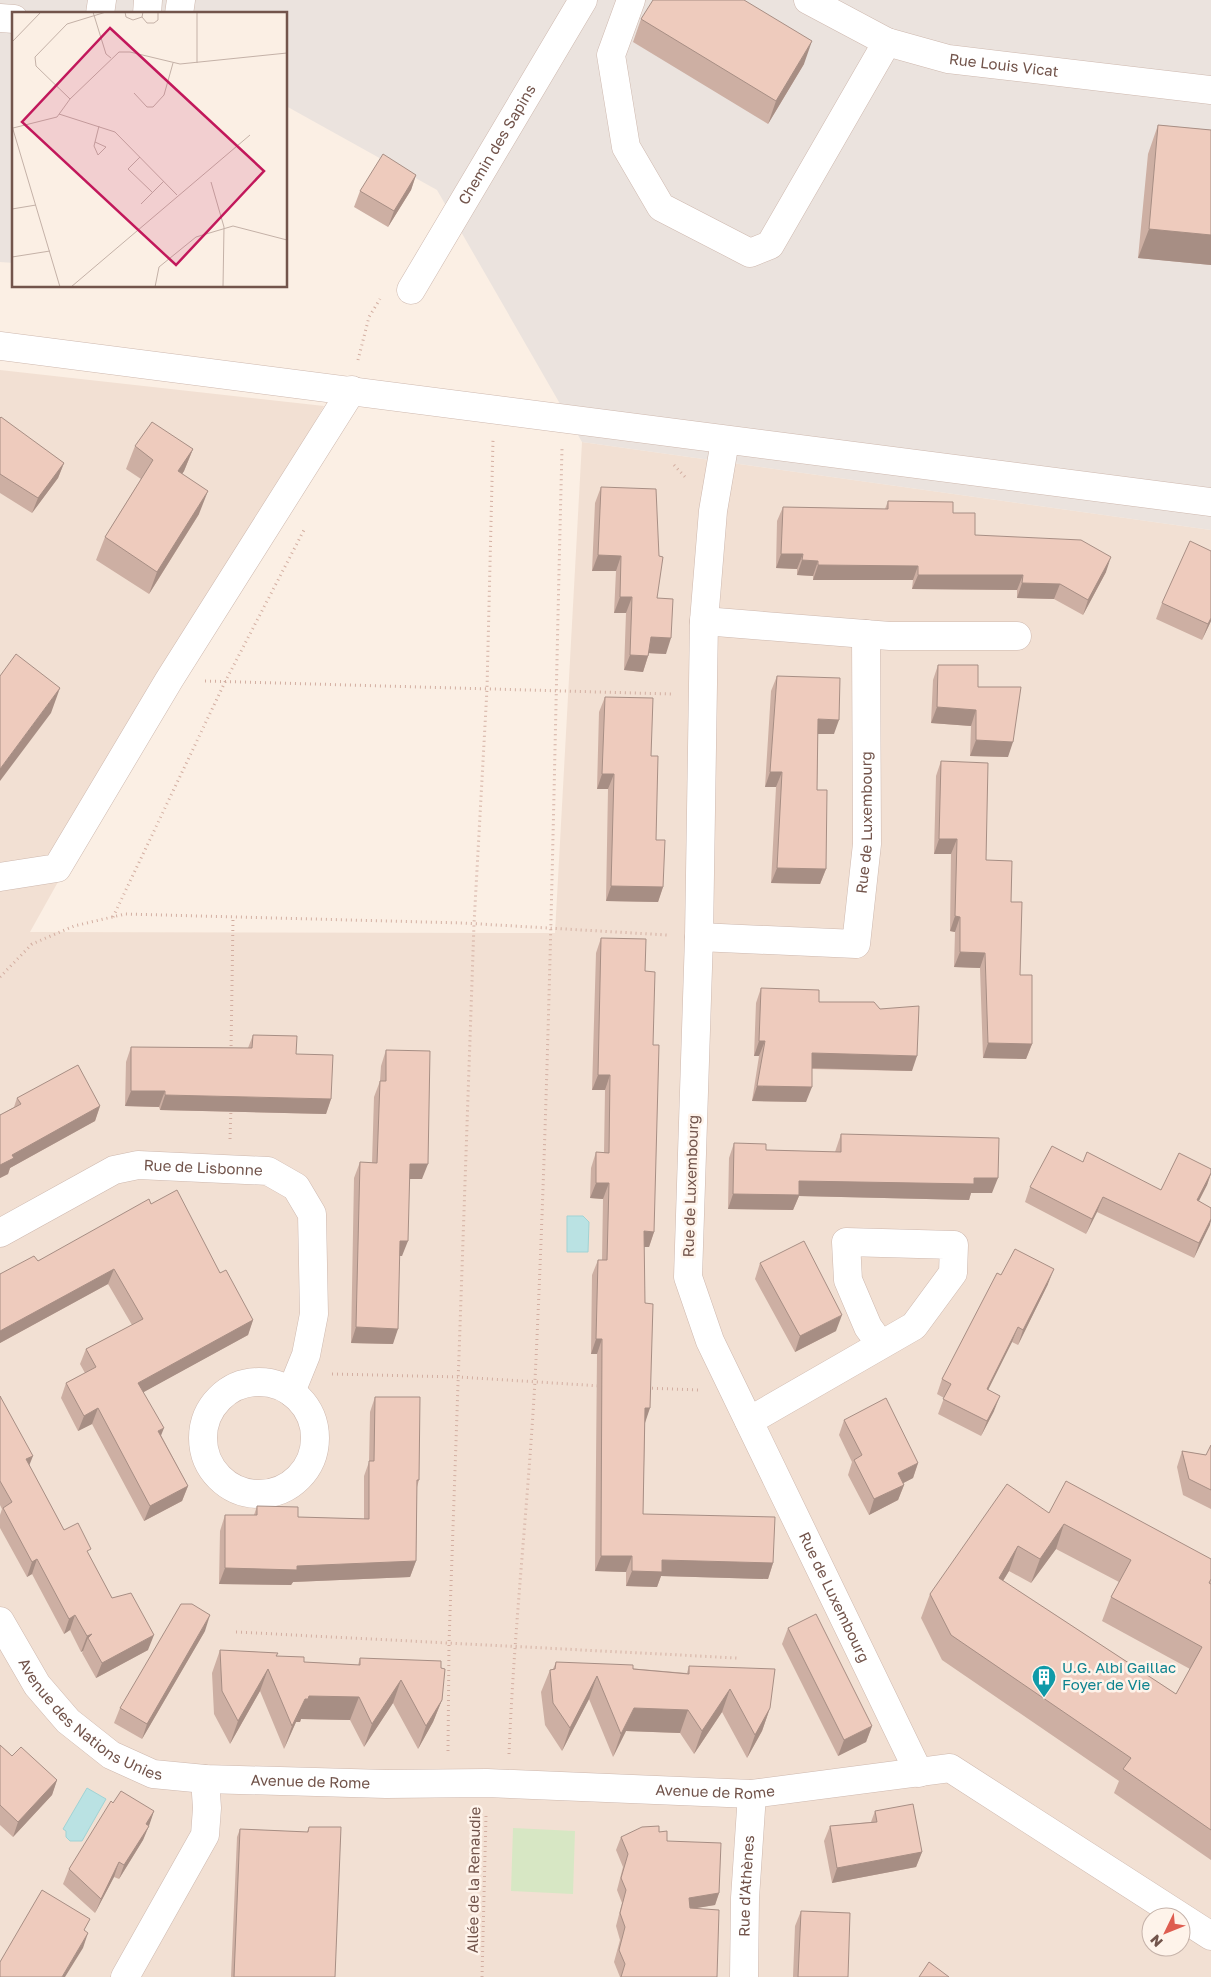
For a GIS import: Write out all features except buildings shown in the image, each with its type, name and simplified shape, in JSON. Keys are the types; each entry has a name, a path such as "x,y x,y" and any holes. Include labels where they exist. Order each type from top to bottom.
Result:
{"street":[{"name":"Chemin des Sapins","path":"411,290 583,0"},
{"path":"631,0 611,55 626,147 661,207 750,253 770,245 887,42"},
{"name":"Rue Louis Vicat","path":"808,0 887,42 948,59 1211,90"},
{"path":"0,346 352,390 724,441 1211,502"},
{"path":"0,877 57,868 169,680 352,390"},
{"name":"Rue de Luxembourg","path":"724,441 713,511 704,621 699,937 688,1277 710,1341 919,1773"},
{"path":"704,621 890,636 1017,636"},
{"name":"Rue de Luxembourg","path":"699,937 856,944 867,844 866,634"},
{"name":"Rue de Lisbonne","path":"0,1233 114,1170 138,1165 268,1171 296,1187 312,1214 314,1314 306,1355 295,1383"},
{"path":"749,1421 881,1345 914,1326 953,1272 954,1245 846,1242 848,1280 868,1327 881,1345"},
{"path":"254,1382 273,1384 295,1383 313,1420 315,1438 312,1455 305,1471 292,1483 276,1492 259,1494 241,1491 225,1482 213,1470 205,1452 203,1433 208,1414 220,1398 235,1387 254,1382"},
{"name":"Avenue des Nations Unies","path":"0,1621 37,1685 68,1721 111,1755 153,1774 205,1779"},
{"name":"Avenue de Rome","path":"205,1779 497,1784 752,1794 950,1768 1211,1936"},
{"path":"125,1977 205,1835 207,1808 205,1779"},
{"name":"Rue d'Athènes","path":"744,1977 752,1794"}],"path":[{"path":"352,390 362,340 374,309 387,287 411,290"},
{"path":"448,1784 449,1643 474,924 488,689 493,436"},
{"name":"Allée de la Renaudie","path":"482,1977 497,1784 514,1646 534,1383 552,928 555,691 562,442"},
{"path":"670,461 713,511"},
{"path":"113,917 225,682 305,527"},
{"path":"169,680 702,695"},
{"path":"0,977 32,944 74,926 125,914 474,924 699,937"},
{"path":"231,1054 233,918"},
{"path":"230,1169 231,1102"},
{"path":"295,1383 459,1377 534,1383 611,1386"},
{"path":"639,1388 734,1392"},
{"path":"236,1632 737,1658"}],"shaded area":[{"path":"0,0 1211,0 1211,530 582,442 437,190 288,107 288,12 12,12 12,263 0,262"},
{"path":"0,370 324,406 30,932 555,933 582,442 1211,530 1211,1977 0,1977"}],"green space":[{"path":"513,1828 575,1831 573,1894 511,1891"}],"water":[{"path":"567,1216 583,1216 589,1222 588,1252 567,1252"},
{"path":"87,1788 106,1799 82,1841 70,1841 66,1837 66,1831 63,1829"}],"place":[{"name":"U.G. Albi Gaillac Foyer de Vie","path":"1044,1698"}]}
